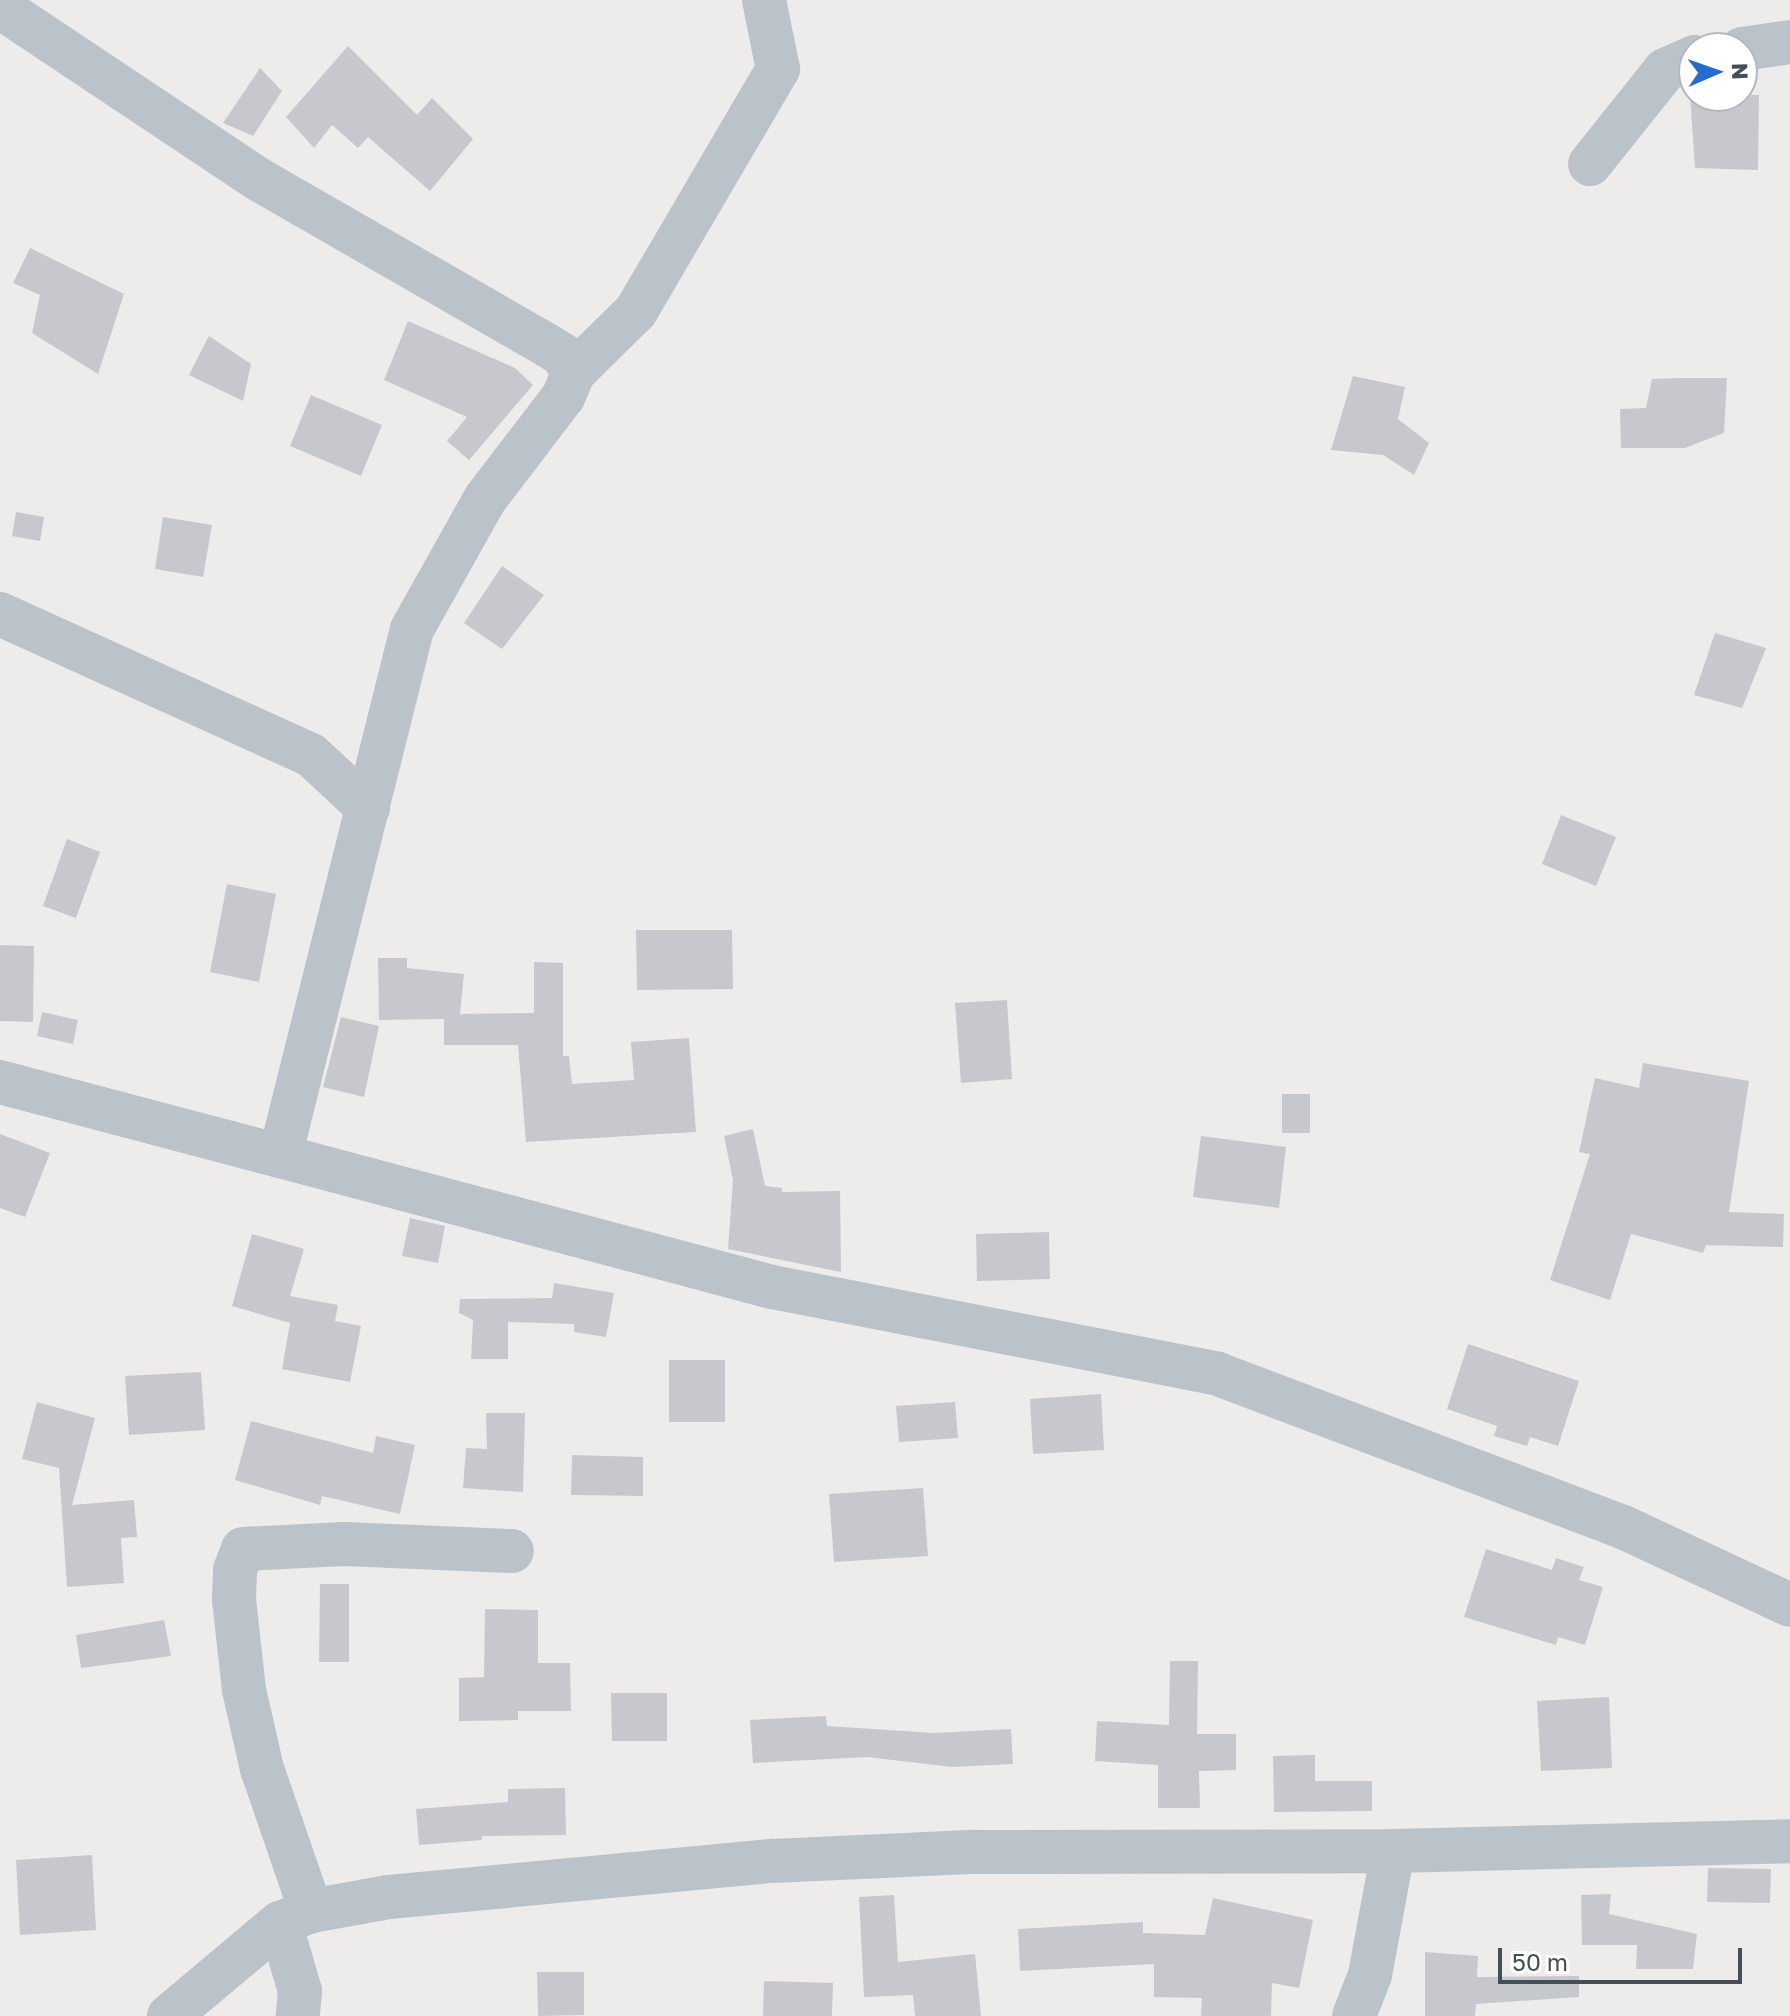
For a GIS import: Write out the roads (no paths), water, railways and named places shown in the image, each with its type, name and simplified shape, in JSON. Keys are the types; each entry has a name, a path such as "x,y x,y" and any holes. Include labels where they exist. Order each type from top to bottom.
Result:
{"street":[{"path":"280,1156 309,1025 368,808 412,629 485,499 563,397 573,373 636,311 778,69 764,0"},
{"path":"0,7 258,179 563,355 573,373"},
{"path":"1758,47 1790,42"},
{"path":"1590,164 1665,70 1678,64"},
{"path":"0,614 311,755 368,808"},
{"path":"0,1082 772,1287 1218,1374 1623,1527 1790,1605"},
{"path":"298,2016 300,1991 295,1917 244,1690 234,1600 235,1570 243,1549 344,1544 512,1551"},
{"path":"169,2016 295,1917 389,1897 773,1861 975,1852 1393,1851 1790,1841"},
{"path":"1354,2016 1370,1975 1393,1851"}]}
